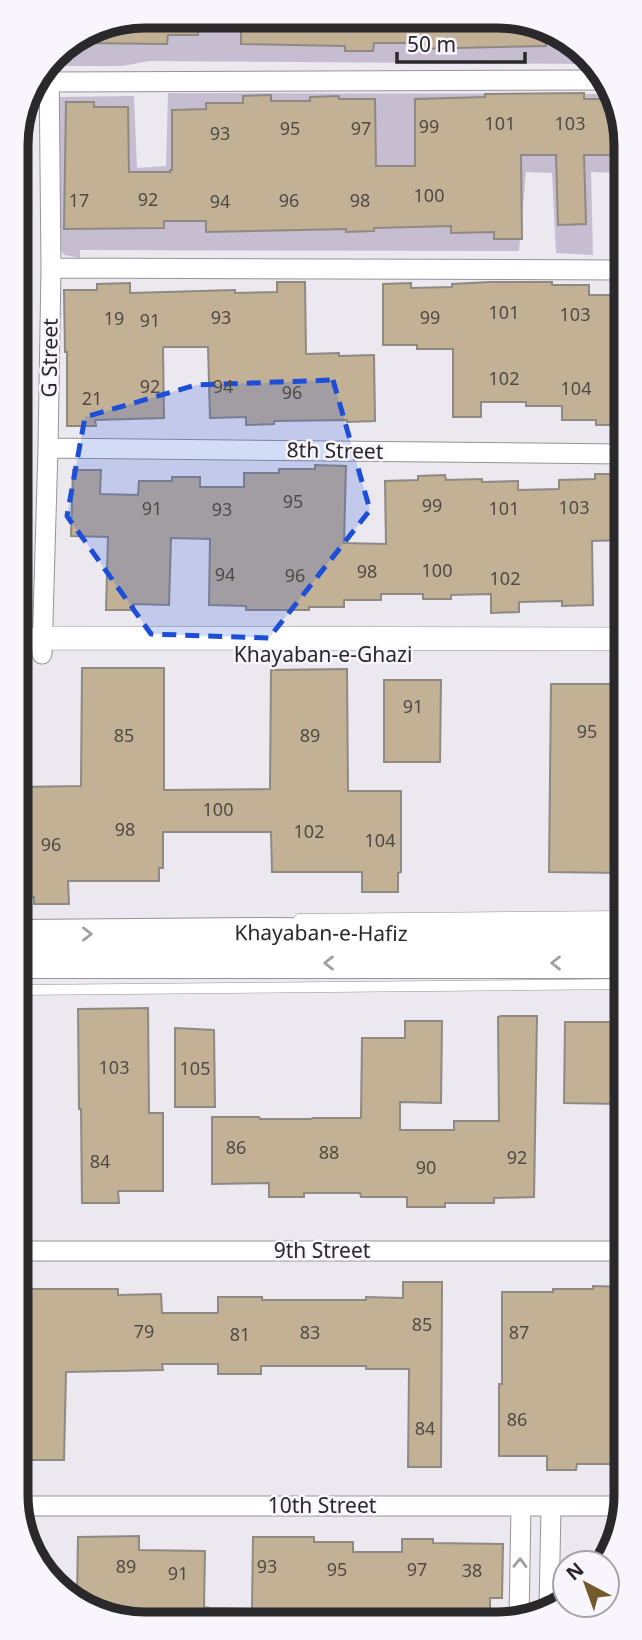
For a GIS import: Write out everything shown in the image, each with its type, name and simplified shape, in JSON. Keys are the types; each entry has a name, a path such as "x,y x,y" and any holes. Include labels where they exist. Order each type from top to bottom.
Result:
{"main road":[{"name":"Khayaban-e-Hafiz","path":"28,935 266,933 614,936"},
{"path":"266,933 266,963"},
{"name":"Khayaban-e-Hafiz","path":"28,963 614,963"}],"street":[{"name":"G Street","path":"32,644 48,448 51,268 49,79"},
{"path":"49,82 594,80"},
{"path":"51,268 614,270"},
{"name":"8th Street","path":"48,448 614,454"},
{"name":"Khayaban-e-Ghazi","path":"32,644 614,639"},
{"name":"Khayaban-e-Ghazi","path":"32,644 614,655"},
{"name":"9th Street","path":"28,1251 614,1251"},
{"name":"10th Street","path":"29,1506 613,1506"},
{"path":"519,1610 521,1507"},
{"path":"548,1600 551,1507"}],"lane":[{"path":"292,919 614,916"},
{"path":"28,990 614,984"}],"highlighted area":[{"path":"333,380 370,510 269,638 151,634 67,516 85,417 196,385"}],"shaded area":[{"path":"145,28 497,28 520,30 549,40 581,64 149,61 122,66 61,66 68,57 87,44 108,34"},
{"path":"168,93 602,94 610,115 614,145 614,173 591,172 593,255 556,253 552,173 526,172 519,251 80,250 80,258 64,255 57,244 56,97 134,96 137,168 166,166"}],"building":[{"path":"198,28 198,35 168,35 167,44 89,43 108,34 130,29"},
{"path":"241,28 497,28 520,30 546,39 546,46 415,49 416,43 374,43 373,51 345,51 345,46 241,44"},
{"path":"584,93 584,99 604,99 613,130 614,155 584,155 586,224 558,225 556,155 521,155 522,239 494,239 494,232 451,233 451,226 374,228 374,231 346,232 346,229 206,232 206,221 164,221 164,228 64,229 66,102 94,102 94,107 128,107 129,172 170,172 172,110 206,109 206,103 243,103 243,96 271,95 271,101 310,101 310,97 339,96 339,99 375,99 376,166 415,166 415,99 485,97 485,94"},
{"path":"277,282 305,282 306,354 374,355 375,421 274,421 274,424 246,425 246,417 210,418 208,347 164,347 164,418 95,420 96,426 67,426 64,290 97,290 97,284 130,283 130,293 235,290 235,293 277,292"},
{"path":"552,282 552,285 589,285 589,295 614,295 614,425 596,425 596,420 562,420 562,406 526,406 526,402 481,402 481,417 453,417 453,349 383,345 383,284 411,283 411,288 452,287 452,284"},
{"path":"315,465 346,466 344,543 386,544 385,481 418,480 418,476 445,475 446,480 518,481 518,490 559,489 559,480 595,479 595,474 614,474 614,540 592,541 593,605 562,606 562,601 519,602 519,612 491,613 491,594 423,599 423,594 381,594 381,600 344,600 344,607 309,607 309,610 246,610 246,606 209,605 210,539 171,538 169,605 134,604 134,610 106,610 108,537 71,536 73,470 101,470 100,494 138,495 139,481 172,481 172,477 200,477 200,487 244,487 244,473 315,469"},
{"path":"82,668 164,668 164,790 270,789 271,670 347,669 348,791 401,791 401,872 398,873 398,892 362,892 362,872 272,872 271,832 163,832 163,868 159,868 159,881 68,881 69,904 34,904 34,897 28,897 28,787 81,786"},
{"path":"384,680 441,680 440,762 384,762"},
{"path":"551,684 614,684 614,873 549,872"},
{"path":"148,1008 149,1113 163,1113 163,1191 118,1191 119,1203 82,1203 78,1009"},
{"path":"537,1016 534,1197 494,1198 494,1203 445,1203 445,1207 407,1207 407,1197 361,1197 360,1193 304,1193 304,1197 269,1197 269,1183 212,1184 212,1117 361,1118 362,1038 405,1038 405,1021 442,1021 441,1103 400,1102 400,1130 454,1130 454,1121 499,1121 498,1017"},
{"path":"565,1022 614,1022 614,1104 564,1103"},
{"path":"175,1028 214,1030 215,1107 175,1107"},
{"path":"403,1282 442,1282 441,1467 408,1467 409,1369 366,1369 366,1366 261,1366 261,1374 218,1374 218,1364 162,1364 163,1370 66,1372 64,1460 28,1460 28,1289 118,1289 118,1295 161,1294 162,1313 218,1313 218,1297 262,1297 262,1300 403,1298"},
{"path":"593,1286 614,1287 614,1464 577,1464 576,1470 547,1470 547,1456 499,1456 502,1292 593,1289"},
{"path":"139,1536 139,1550 205,1551 204,1607 252,1609 253,1537 314,1537 314,1542 353,1542 353,1552 402,1552 402,1539 433,1539 433,1543 503,1544 502,1598 490,1598 490,1612 122,1610 93,1600 77,1590 78,1537"}]}
